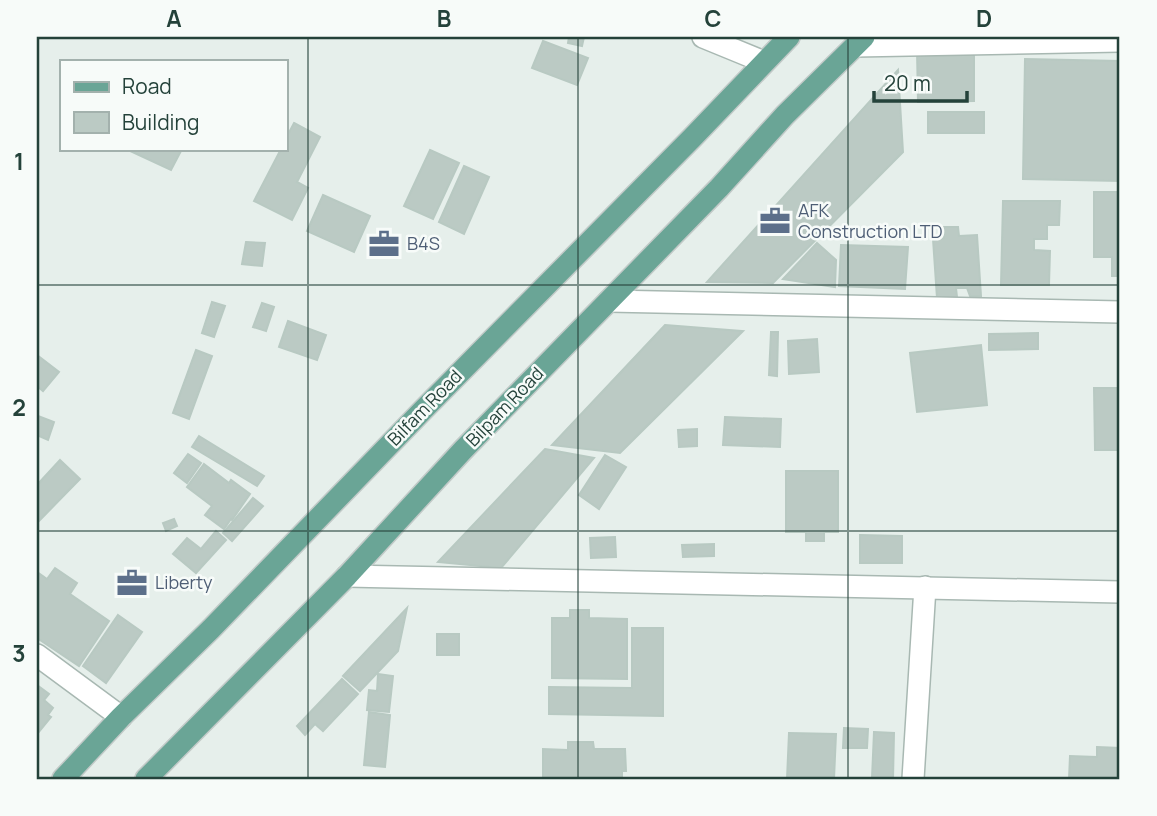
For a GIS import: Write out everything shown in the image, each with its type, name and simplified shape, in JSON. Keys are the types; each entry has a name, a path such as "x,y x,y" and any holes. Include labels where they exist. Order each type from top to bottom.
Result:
{"main road":[{"name":"Bilfam Road","path":"63,779 789,37"},
{"name":"Bilpam Road","path":"146,779 347,576 463,450 719,188 785,115 860,41"}],"street":[{"path":"703,37 765,62"},
{"path":"860,41 1120,41"},
{"path":"609,301 1120,312"},
{"path":"347,576 1120,592"},
{"path":"913,779 925,587"},
{"path":"37,655 121,717"}],"building":[{"path":"569,37 584,37 582,46 568,43"},
{"path":"543,41 588,58 577,85 532,68"},
{"path":"917,50 974,50 974,101 918,102"},
{"path":"1025,59 1120,61 1120,181 1023,179"},
{"path":"898,70 903,152 773,283 707,282"},
{"path":"928,112 984,112 984,133 928,133"},
{"path":"294,123 320,137 297,182 308,188 292,220 254,201 280,150 287,150 287,136"},
{"path":"128,150 181,150 171,170"},
{"path":"430,150 459,163 433,219 404,206"},
{"path":"464,166 489,177 464,234 439,222"},
{"path":"1094,192 1120,192 1120,276 1112,276 1112,257 1094,257"},
{"path":"323,195 370,216 354,252 307,231"},
{"path":"1003,201 1060,201 1059,225 1047,225 1047,239 1034,239 1034,250 1050,251 1049,285 1001,285"},
{"path":"944,227 958,227 959,236 977,235 981,296 970,296 967,288 956,288 957,297 937,298 933,239 944,238"},
{"path":"246,242 265,243 262,266 242,264"},
{"path":"817,243 836,260 835,287 783,279"},
{"path":"841,245 908,247 905,289 839,286"},
{"path":"212,302 225,306 214,337 202,333"},
{"path":"262,303 274,307 266,331 253,327"},
{"path":"288,321 326,335 317,360 279,347"},
{"path":"665,325 743,331 620,453 552,445"},
{"path":"771,332 778,332 777,376 769,375"},
{"path":"1038,333 1038,349 989,350 989,334"},
{"path":"817,339 819,372 789,374 788,341"},
{"path":"981,345 987,405 917,412 910,353"},
{"path":"196,350 212,356 189,419 173,413"},
{"path":"37,355 59,372 43,391 37,386"},
{"path":"1094,388 1120,388 1120,450 1095,450"},
{"path":"38,416 54,422 48,440 37,435"},
{"path":"725,417 781,419 780,447 723,445"},
{"path":"697,429 697,446 679,447 678,430"},
{"path":"199,436 264,476 257,486 192,447"},
{"path":"545,449 594,458 501,568 438,562"},
{"path":"188,454 201,463 187,483 174,473"},
{"path":"605,455 626,467 599,509 579,495"},
{"path":"60,460 80,479 37,523 37,485"},
{"path":"204,464 229,483 231,480 250,494 224,529 205,515 212,506 187,487"},
{"path":"786,471 838,471 838,532 824,532 824,541 806,541 806,532 786,532"},
{"path":"253,498 263,506 232,541 223,533"},
{"path":"174,519 177,526 166,531 163,523"},
{"path":"216,531 226,540 196,573 173,554 187,538 201,549"},
{"path":"860,535 902,536 902,563 860,563"},
{"path":"615,537 616,557 591,558 590,538"},
{"path":"714,544 714,556 683,557 682,545"},
{"path":"55,568 77,583 70,594 109,621 79,666 37,638 37,572 47,579"},
{"path":"407,608 398,651 360,691 343,676"},
{"path":"570,610 589,610 589,618 627,619 627,679 552,678 552,618 570,618"},
{"path":"118,615 142,632 106,683 83,666"},
{"path":"632,628 663,628 663,716 549,714 549,687 632,688"},
{"path":"437,634 459,634 459,655 437,655"},
{"path":"378,674 393,676 389,712 367,710 369,690 377,691"},
{"path":"342,679 358,694 323,731 315,724 305,735 297,726"},
{"path":"37,685 49,694 44,700 53,708 48,715 51,717 38,733"},
{"path":"369,712 390,715 385,767 364,765"},
{"path":"844,728 868,729 867,748 843,748"},
{"path":"874,732 894,733 893,779 872,778"},
{"path":"789,733 836,734 834,779 787,779"},
{"path":"568,742 593,742 594,749 625,749 626,771 622,771 622,779 543,779 543,749 568,750"},
{"path":"1097,747 1120,748 1120,779 1069,779 1070,756 1097,757"}],"place":[{"name":"AFK Construction LTD","path":"775,221"},
{"name":"B4S","path":"384,244"},
{"name":"Liberty","path":"132,583"}]}
